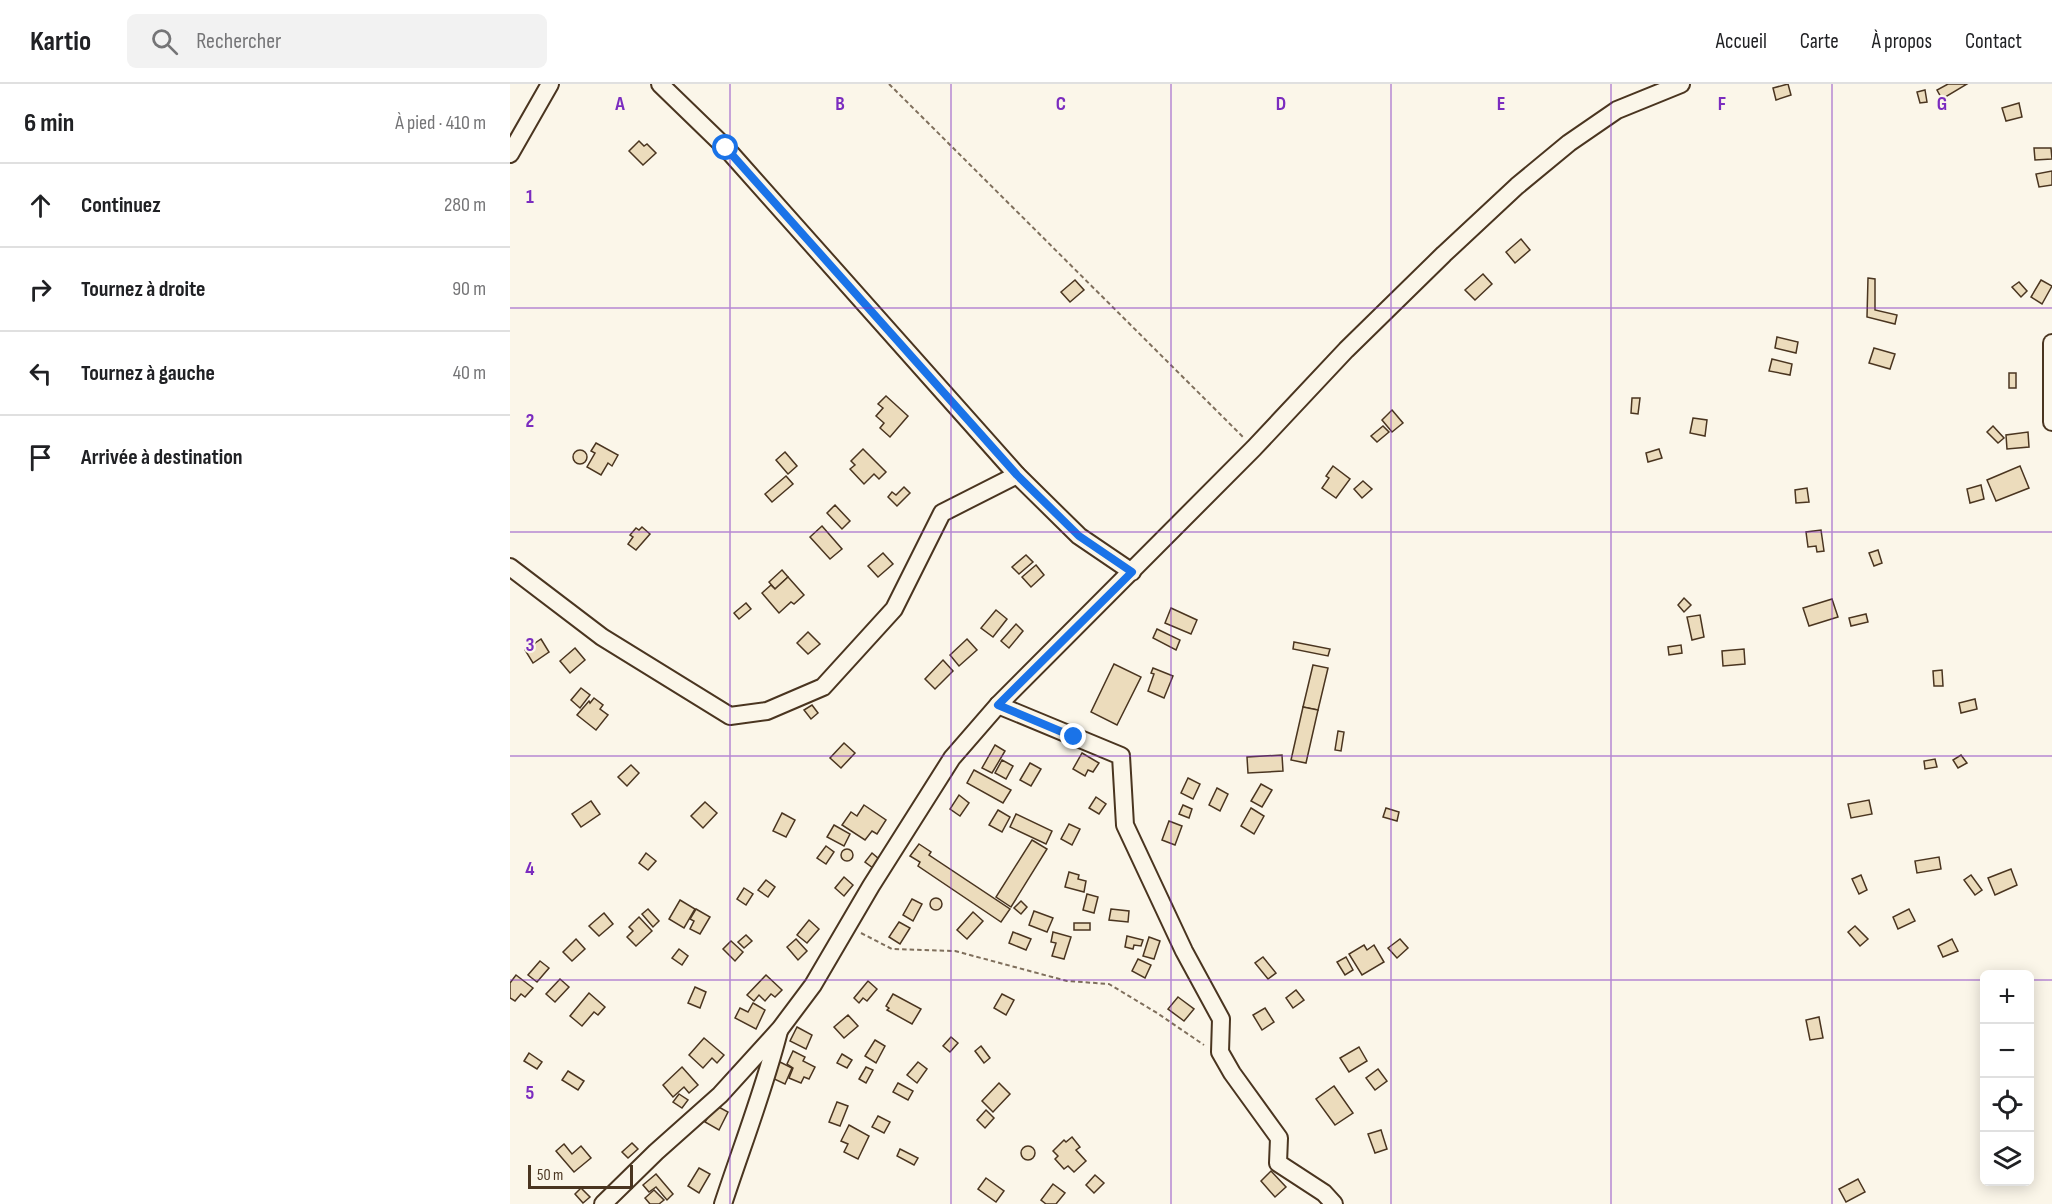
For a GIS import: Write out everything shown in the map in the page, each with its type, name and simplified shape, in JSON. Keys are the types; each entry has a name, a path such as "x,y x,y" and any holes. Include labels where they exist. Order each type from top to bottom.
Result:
{"street":[{"path":"510,154 550,84"},
{"path":"660,84 726,148 1017,475 1079,536 1132,572"},
{"path":"603,1204 656,1152 720,1095 780,1029 813,985 952,759 998,705 1254,448 1346,350 1517,186 1569,143 1617,111 1681,84"},
{"path":"2052,343 2052,422"},
{"path":"510,567 602,637 730,716 767,711 823,687 894,609 942,513 1017,475"},
{"path":"998,705 1121,756 1125,825 1184,951 1221,1019 1220,1052 1279,1138 1278,1163 1325,1200"},
{"path":"723,1204 742,1144 765,1084 780,1029"}],"path":[{"path":"889,84 1254,448"},
{"path":"847,927 892,949 955,951 1067,981 1109,984 1157,1013 1224,1060"}],"building":[{"path":"1788,84 1791,95 1776,100 1773,88"},
{"path":"1948,84 1967,84 1942,99 1937,90"},
{"path":"1925,90 1927,102 1920,103 1917,92"},
{"path":"2019,103 2022,117 2006,121 2002,108"},
{"path":"639,141 644,146 647,144 656,153 643,165 629,151"},
{"path":"2034,148 2051,148 2052,159 2035,160"},
{"path":"2052,171 2052,185 2039,187 2036,174"},
{"path":"1521,239 1530,250 1515,263 1506,252"},
{"path":"1483,274 1492,284 1475,300 1465,290"},
{"path":"1868,278 1875,279 1875,310 1897,315 1895,324 1867,317"},
{"path":"1075,280 1084,290 1070,302 1061,292"},
{"path":"2041,280 2052,286 2042,304 2031,297"},
{"path":"2019,282 2027,291 2021,297 2012,287"},
{"path":"1777,337 1798,342 1796,353 1775,348"},
{"path":"1874,348 1895,354 1890,369 1869,363"},
{"path":"1772,359 1792,364 1790,375 1769,371"},
{"path":"2009,373 2016,373 2016,388 2009,388"},
{"path":"886,396 908,416 890,437 880,428 884,423 876,416 883,408 878,404"},
{"path":"1632,398 1640,398 1638,414 1631,413"},
{"path":"1392,410 1403,423 1392,432 1382,420"},
{"path":"1693,418 1707,420 1705,436 1690,433"},
{"path":"1383,426 1389,432 1377,442 1371,436"},
{"path":"1993,426 2004,438 1998,443 1987,432"},
{"path":"2028,432 2029,447 2007,449 2006,435"},
{"path":"596,443 618,455 612,466 608,463 601,475 587,467 595,453 591,451"},
{"path":"863,449 886,472 879,479 874,474 864,484 850,469 855,465 851,461"},
{"path":"1659,449 1662,458 1648,462 1646,453"},
{"path":"577,450 583,450 587,457 583,464 577,464 573,460 573,454"},
{"path":"785,452 797,466 788,474 776,460"},
{"path":"1333,466 1350,479 1336,498 1322,488"},
{"path":"2020,466 2029,488 1996,501 1987,480"},
{"path":"786,476 793,484 772,502 765,494"},
{"path":"1363,481 1372,489 1362,498 1354,489"},
{"path":"1981,485 1984,499 1970,503 1967,489"},
{"path":"904,487 910,493 897,506 888,497 892,492 896,495"},
{"path":"1807,488 1809,502 1796,503 1795,490"},
{"path":"835,505 850,521 842,529 827,513"},
{"path":"822,526 842,549 830,559 810,537"},
{"path":"642,527 650,534 636,550 628,544 633,537 630,535 636,528 639,530"},
{"path":"1821,530 1824,551 1817,552 1816,546 1808,547 1806,532"},
{"path":"1878,550 1882,563 1874,566 1869,553"},
{"path":"883,553 893,564 878,577 868,566"},
{"path":"1026,555 1033,562 1019,574 1012,567"},
{"path":"1036,565 1044,575 1031,587 1022,577"},
{"path":"782,570 788,577 775,589 769,582"},
{"path":"788,577 804,595 794,604 791,602 779,613 762,593 771,585 775,589"},
{"path":"1684,598 1691,605 1684,612 1678,605"},
{"path":"1832,599 1838,617 1809,626 1803,608"},
{"path":"746,603 751,609 739,619 734,613"},
{"path":"1171,608 1197,620 1191,634 1165,623"},
{"path":"996,610 1007,619 993,637 981,628"},
{"path":"1866,614 1868,622 1851,626 1849,618"},
{"path":"1700,615 1704,637 1692,640 1687,617"},
{"path":"1016,624 1023,631 1009,648 1001,641"},
{"path":"1157,629 1180,640 1176,650 1153,638"},
{"path":"808,632 820,644 808,654 797,643"},
{"path":"541,639 549,652 533,663 525,650"},
{"path":"967,639 977,650 959,666 950,655"},
{"path":"1294,642 1330,649 1328,656 1293,649"},
{"path":"1681,645 1682,653 1669,655 1668,647"},
{"path":"575,648 585,660 570,673 560,661"},
{"path":"1744,649 1745,664 1723,666 1722,651"},
{"path":"943,660 953,671 935,689 925,679"},
{"path":"1114,664 1141,677 1117,725 1091,712"},
{"path":"1313,665 1328,668 1318,710 1303,707"},
{"path":"1153,668 1173,676 1164,698 1148,691 1154,674 1151,673"},
{"path":"1942,670 1943,686 1934,686 1933,671"},
{"path":"581,688 590,695 580,708 571,700"},
{"path":"594,698 603,705 600,709 608,715 596,730 577,715"},
{"path":"1975,699 1977,709 1961,713 1959,703"},
{"path":"812,705 818,713 811,719 804,710"},
{"path":"1303,707 1318,710 1306,763 1291,760"},
{"path":"1338,731 1344,732 1341,751 1335,750"},
{"path":"844,743 855,753 841,768 830,758"},
{"path":"995,745 1005,751 992,773 982,768"},
{"path":"1082,753 1099,763 1093,772 1088,770 1085,776 1073,769"},
{"path":"1282,755 1283,771 1248,773 1247,757"},
{"path":"1961,755 1967,763 1958,768 1953,760"},
{"path":"1935,759 1937,767 1925,769 1924,761"},
{"path":"1002,760 1013,766 1006,779 995,773"},
{"path":"1030,763 1041,769 1031,786 1020,780"},
{"path":"631,765 639,773 627,786 618,777"},
{"path":"974,770 1011,790 1003,803 967,783"},
{"path":"1188,778 1200,784 1193,799 1181,793"},
{"path":"1261,784 1272,790 1262,807 1251,801"},
{"path":"1217,788 1228,794 1220,811 1209,805"},
{"path":"959,795 969,803 960,816 950,809"},
{"path":"1096,797 1106,804 1099,814 1089,808"},
{"path":"1869,800 1872,814 1851,818 1848,804"},
{"path":"591,801 600,814 581,827 572,814"},
{"path":"705,802 717,813 703,828 691,816"},
{"path":"864,805 886,820 877,834 872,831 865,840 842,825 851,812 857,816"},
{"path":"1183,805 1192,809 1189,818 1179,814"},
{"path":"1251,808 1264,816 1254,834 1241,826"},
{"path":"1386,808 1399,812 1397,821 1383,817"},
{"path":"998,810 1010,817 1002,832 989,825"},
{"path":"782,813 795,820 786,837 773,831"},
{"path":"1016,814 1052,831 1046,844 1010,827"},
{"path":"1169,821 1182,826 1175,845 1162,840"},
{"path":"1069,824 1080,829 1072,845 1061,839"},
{"path":"834,825 850,834 844,846 827,837"},
{"path":"1032,840 1047,849 1011,907 996,897"},
{"path":"919,844 931,852 929,855 1010,909 1001,922 918,866 920,862 910,856"},
{"path":"826,846 834,852 826,864 817,858"},
{"path":"849,849 853,855 849,861 845,861 841,853"},
{"path":"646,853 656,861 648,870 639,863"},
{"path":"872,853 879,859 873,868 865,862"},
{"path":"1939,857 1941,869 1917,873 1915,861"},
{"path":"2011,869 2017,885 1995,895 1988,878"},
{"path":"1069,872 1079,875 1078,879 1086,881 1084,892 1065,887"},
{"path":"1861,875 1867,890 1859,894 1852,879"},
{"path":"1971,875 1982,890 1975,895 1964,880"},
{"path":"844,877 853,885 844,896 835,888"},
{"path":"766,880 775,887 768,897 758,890"},
{"path":"744,888 753,894 746,905 737,899"},
{"path":"1087,894 1098,897 1094,913 1083,910"},
{"path":"938,898 942,904 938,910 934,910 930,902"},
{"path":"912,899 922,904 913,921 903,915"},
{"path":"680,900 695,909 684,928 669,919"},
{"path":"1021,901 1027,907 1021,914 1014,908"},
{"path":"648,909 659,921 653,927 642,914"},
{"path":"696,909 710,917 700,934 690,929 694,921 690,919"},
{"path":"1111,909 1129,911 1128,922 1109,920"},
{"path":"1909,909 1915,921 1898,929 1893,917"},
{"path":"1034,911 1053,918 1047,932 1029,925"},
{"path":"973,912 983,921 967,939 957,930"},
{"path":"604,913 613,924 599,936 589,926"},
{"path":"639,917 652,931 636,946 627,937 633,931 629,927"},
{"path":"809,920 819,929 807,943 797,935"},
{"path":"899,922 910,928 900,944 889,937"},
{"path":"1074,923 1090,923 1090,930 1074,930"},
{"path":"1855,926 1868,939 1860,946 1848,932"},
{"path":"1013,932 1031,939 1026,950 1009,943"},
{"path":"1053,932 1071,937 1064,959 1052,956 1056,943 1051,942"},
{"path":"746,935 752,941 744,948 738,942"},
{"path":"1127,936 1143,940 1141,946 1134,945 1133,949 1125,947"},
{"path":"1149,937 1160,941 1154,959 1143,956"},
{"path":"576,939 585,949 572,961 563,952"},
{"path":"796,939 807,951 798,960 787,947"},
{"path":"1400,939 1408,948 1397,958 1388,948"},
{"path":"1952,939 1958,951 1943,957 1938,946"},
{"path":"731,941 743,952 735,961 723,949"},
{"path":"1364,945 1367,950 1374,945 1384,962 1362,975 1349,954"},
{"path":"679,949 688,956 682,965 672,958"},
{"path":"1263,957 1276,973 1268,979 1255,963"},
{"path":"1346,957 1353,970 1345,975 1337,962"},
{"path":"1138,959 1151,965 1145,978 1132,971"},
{"path":"540,961 549,968 537,982 528,975"},
{"path":"516,975 533,988 525,997 521,994 515,1001 510,998 510,983"},
{"path":"766,975 782,990 775,997 771,994 765,1001 759,995 754,1001 747,995"},
{"path":"560,979 569,987 555,1002 546,994"},
{"path":"868,981 877,989 867,1001 863,998 859,1003 854,998"},
{"path":"695,987 706,992 700,1008 688,1003"},
{"path":"1296,990 1304,1000 1293,1008 1286,998"},
{"path":"589,993 605,1007 598,1015 594,1012 582,1026 570,1016"},
{"path":"893,994 921,1009 912,1024 887,1010 889,1008 886,1006"},
{"path":"1002,994 1014,1000 1006,1015 994,1008"},
{"path":"1178,997 1194,1009 1184,1021 1168,1009"},
{"path":"753,1003 765,1010 756,1029 735,1018 740,1008 748,1012"},
{"path":"1265,1008 1274,1022 1262,1030 1253,1015"},
{"path":"848,1015 858,1026 844,1038 834,1027"},
{"path":"1819,1017 1823,1038 1810,1040 1806,1020"},
{"path":"797,1027 812,1035 806,1049 790,1041"},
{"path":"951,1037 958,1043 950,1052 943,1046"},
{"path":"704,1038 724,1055 717,1063 712,1058 703,1068 689,1055"},
{"path":"875,1040 885,1046 876,1063 865,1056"},
{"path":"981,1046 990,1058 984,1063 975,1051"},
{"path":"1359,1047 1367,1061 1349,1072 1340,1058"},
{"path":"793,1051 805,1057 803,1061 815,1067 809,1079 804,1077 801,1083 789,1078 793,1068 787,1064"},
{"path":"529,1053 542,1062 537,1069 524,1061"},
{"path":"842,1054 852,1060 847,1068 837,1063"},
{"path":"780,1062 792,1068 785,1084 772,1078"},
{"path":"918,1062 927,1069 917,1083 907,1075"},
{"path":"682,1067 698,1085 689,1093 684,1087 673,1097 663,1085"},
{"path":"866,1067 873,1070 866,1083 859,1079"},
{"path":"1378,1069 1387,1081 1375,1090 1366,1078"},
{"path":"568,1071 584,1081 578,1090 562,1080"},
{"path":"898,1083 913,1091 908,1100 893,1092"},
{"path":"999,1083 1010,1094 993,1112 982,1101"},
{"path":"1334,1086 1353,1113 1335,1125 1316,1099"},
{"path":"679,1094 688,1100 682,1108 673,1102"},
{"path":"837,1102 848,1106 840,1126 829,1122"},
{"path":"715,1105 728,1112 719,1130 705,1122"},
{"path":"986,1110 994,1118 985,1128 977,1120"},
{"path":"878,1116 890,1122 884,1133 872,1127"},
{"path":"849,1125 869,1136 858,1159 844,1152 848,1144 841,1141"},
{"path":"1381,1130 1387,1149 1375,1153 1368,1134"},
{"path":"1072,1137 1080,1147 1076,1150 1086,1161 1074,1172 1068,1166 1064,1169 1055,1159 1058,1156 1053,1151 1064,1140 1066,1142"},
{"path":"632,1143 638,1149 628,1158 622,1152"},
{"path":"564,1144 572,1154 581,1146 591,1158 574,1172 556,1151"},
{"path":"1028,1146 1033,1148 1035,1153 1033,1158 1028,1160 1023,1158 1021,1153 1023,1148"},
{"path":"900,1149 918,1158 914,1165 897,1156"},
{"path":"699,1168 710,1174 699,1193 688,1186"},
{"path":"1271,1171 1286,1187 1275,1197 1261,1181"},
{"path":"656,1174 673,1194 667,1200 656,1187 649,1192 643,1185"},
{"path":"1095,1175 1104,1183 1094,1193 1086,1185"},
{"path":"986,1178 1004,1191 996,1202 978,1189"},
{"path":"1858,1179 1865,1192 1846,1202 1839,1189"},
{"path":"1053,1184 1065,1193 1056,1204 1046,1204 1041,1200"},
{"path":"581,1188 590,1197 583,1203 575,1194"},
{"path":"654,1190 664,1200 659,1204 650,1204 645,1198"}],"route":[{"path":"726,148 1017,475 1079,536 1132,572 998,705 1074,737"}]}
